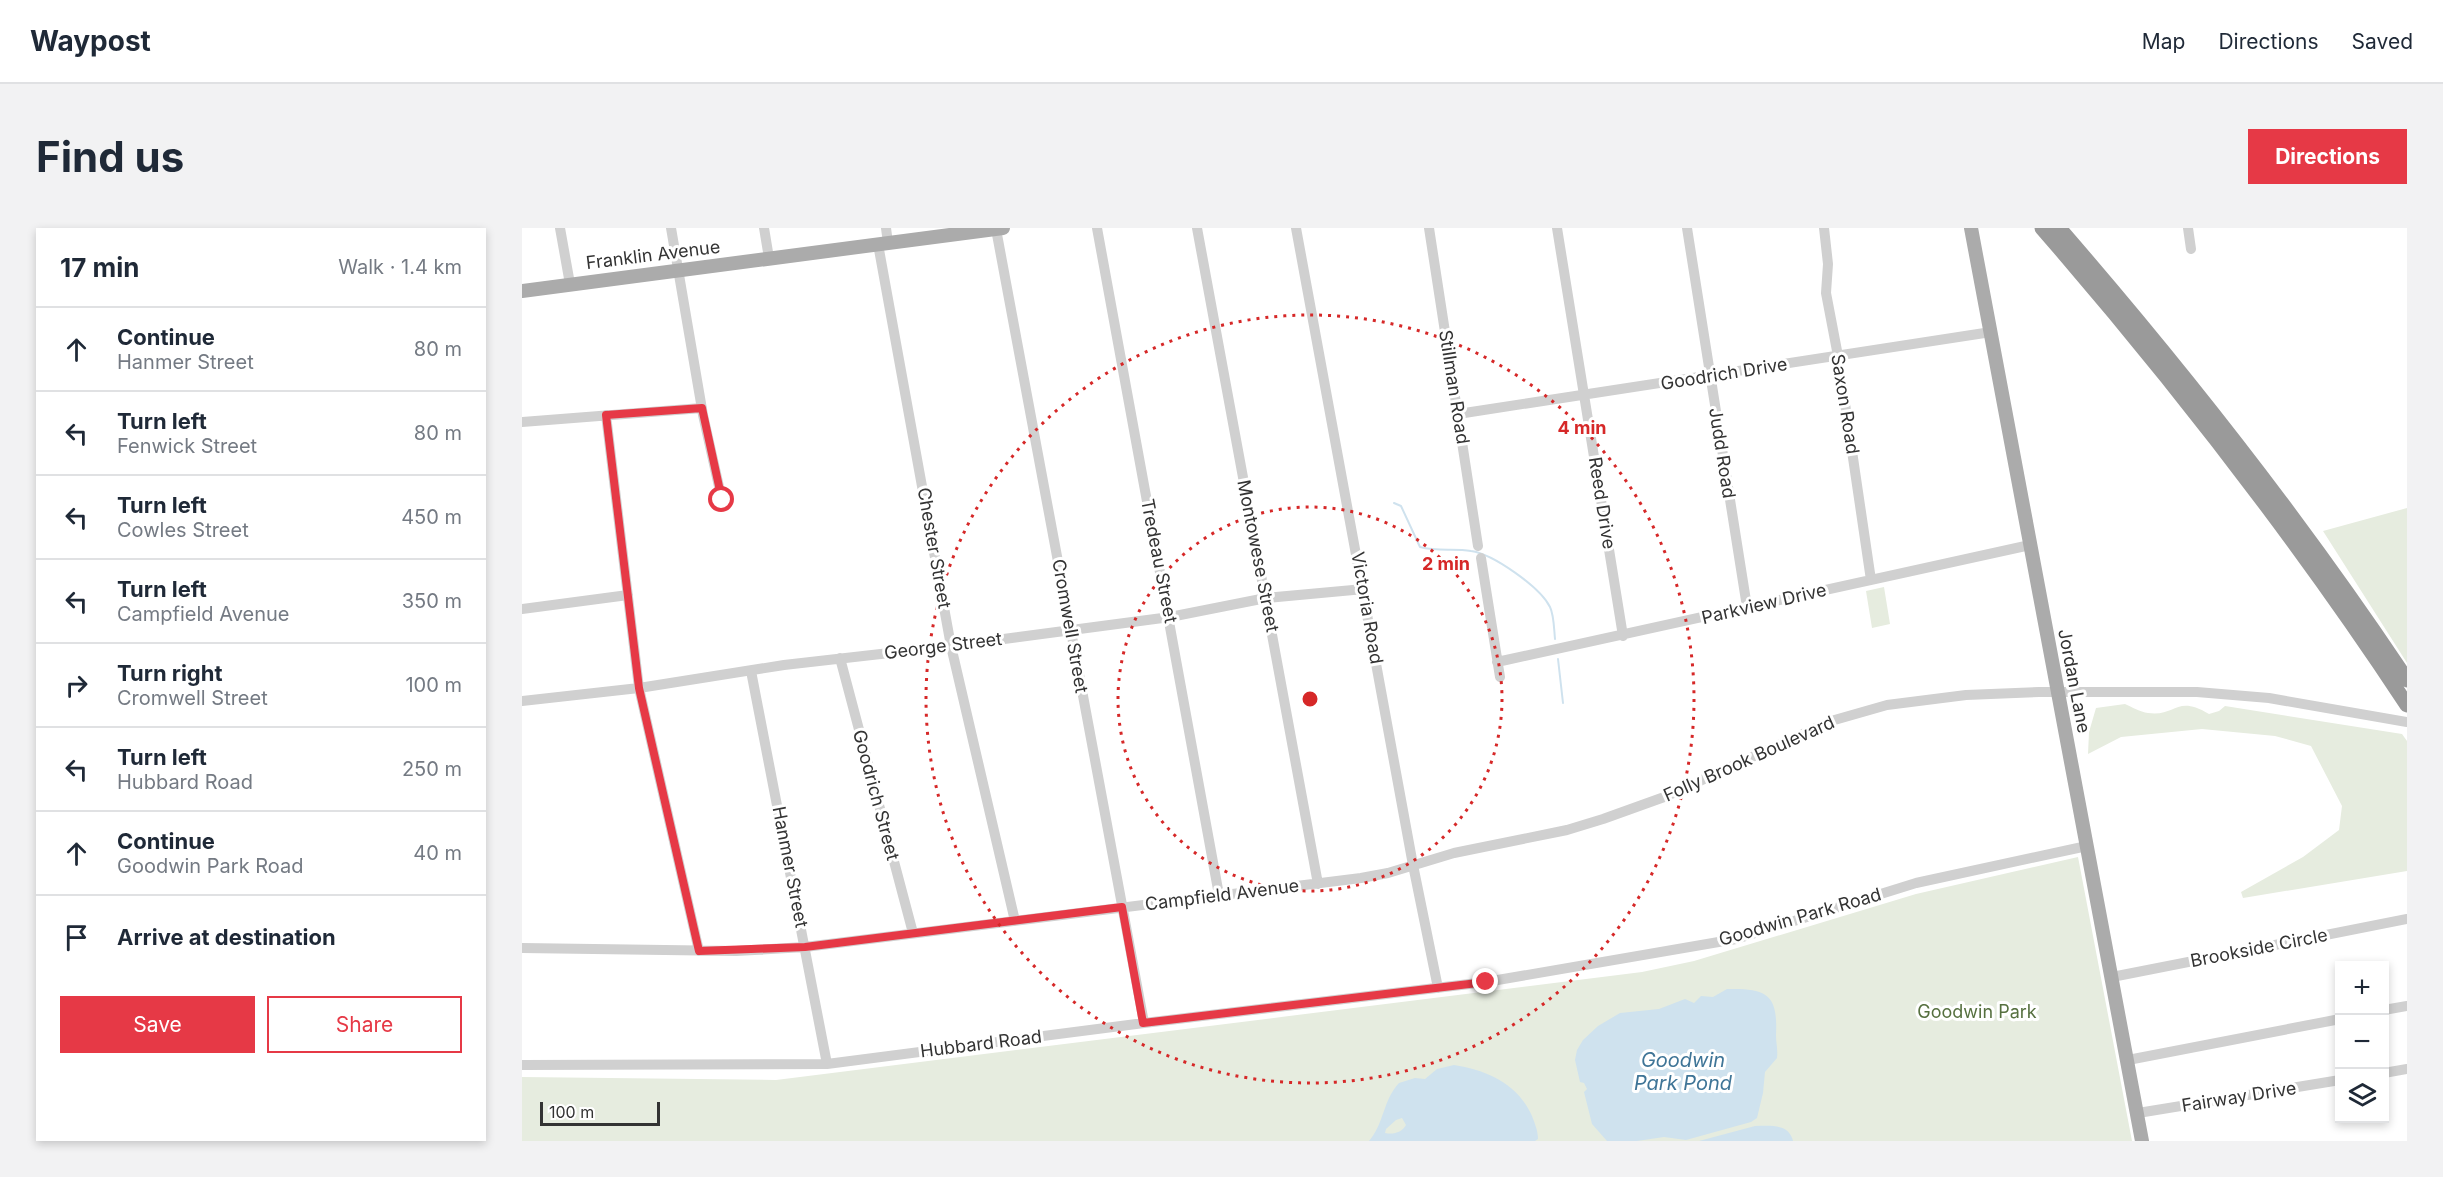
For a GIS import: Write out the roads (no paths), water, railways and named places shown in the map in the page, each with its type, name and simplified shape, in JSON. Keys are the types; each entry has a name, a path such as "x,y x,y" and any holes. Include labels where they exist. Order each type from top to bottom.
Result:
{"highway":[{"path":"2042,228 2146,349 2247,479 2326,586 2407,705"},
{"path":"2059,228 2142,324 2236,441 2322,557 2407,680"}],"main road":[{"name":"Franklin Avenue","path":"522,291 1000,228"},
{"name":"Jordan Lane","path":"1971,228 2142,1141"}],"street":[{"path":"560,228 570,284"},
{"path":"671,228 702,408 722,500"},
{"path":"764,228 770,258"},
{"name":"Chester Street","path":"885,228 883,244 951,646 1015,921"},
{"name":"Cromwell Street","path":"1000,228 1143,1023"},
{"name":"Tredeau Street","path":"1097,228 1170,617 1219,895"},
{"name":"Montowese Street","path":"1197,228 1318,884"},
{"name":"Victoria Road","path":"1296,228 1413,865 1438,988"},
{"name":"Stillman Road","path":"1429,228 1478,546"},
{"name":"Reed Drive","path":"1557,228 1623,636"},
{"name":"Judd Road","path":"1687,228 1747,607"},
{"name":"Saxon Road","path":"1824,228 1828,264 1826,294 1838,356 1871,580"},
{"path":"2188,228 2191,249"},
{"name":"Goodrich Drive","path":"1458,414 1991,332"},
{"path":"522,422 702,408"},
{"path":"606,415 639,688 699,951"},
{"name":"Parkview Drive","path":"1497,662 2030,545"},
{"path":"1481,558 1500,677"},
{"name":"George Street","path":"522,701 639,688 840,658 1170,617 1266,598 1364,589"},
{"path":"522,609 628,595"},
{"name":"Goodrich Street","path":"840,658 913,933"},
{"name":"Hanmer Street","path":"752,671 827,1064"},
{"name":"Folly Brook Boulevard","path":"1454,853 1566,830 1631,810 1667,796 1831,721 1887,705 1966,695 2175,692 2238,695 2307,704 2407,722"},
{"name":"Goodwin Park Road","path":"1438,988 1486,982 1736,939 1916,883 2087,846"},
{"name":"Campfield Avenue","path":"522,948 699,951 805,947 1318,884 1388,873 1454,853"},
{"name":"Brookside Circle","path":"2112,977 2407,919"},
{"name":"Hubbard Road","path":"522,1065 827,1064 1438,988"},
{"path":"2389,1009 2407,1006"},
{"path":"2128,1060 2335,1020"},
{"path":"2389,1072 2407,1069"},
{"name":"Fairway Drive","path":"2138,1113 2335,1081"}],"water":[{"name":"Goodwin Park Pond","path":"1727,989 1761,992 1772,1002 1775,1010 1777,1058 1765,1072 1757,1118 1751,1122 1686,1140 1664,1137 1637,1141 1607,1141 1592,1124 1584,1092 1587,1089 1584,1083 1580,1082 1575,1060 1577,1050 1583,1040 1598,1026 1620,1013 1659,1009 1685,999 1694,1003 1701,996 1713,997"},
{"path":"1454,1065 1466,1067 1500,1080 1519,1095 1526,1105 1532,1116 1538,1139 1535,1141 1369,1141 1399,1083 1415,1078 1425,1079 1437,1069","holes":["1402,1118 1406,1125 1392,1134 1385,1133 1386,1129 1396,1120"]},
{"name":"Goodwin Park Pond","path":"1755,1126 1783,1128 1791,1135 1793,1141 1699,1141"}],"waterway":[{"path":"1394,503 1401,506 1420,547 1480,553 1503,565 1537,590 1550,607 1555,639"},
{"path":"1558,659 1563,703"}],"park label":[{"name":"Goodwin Park","path":"1977,1012"}]}
